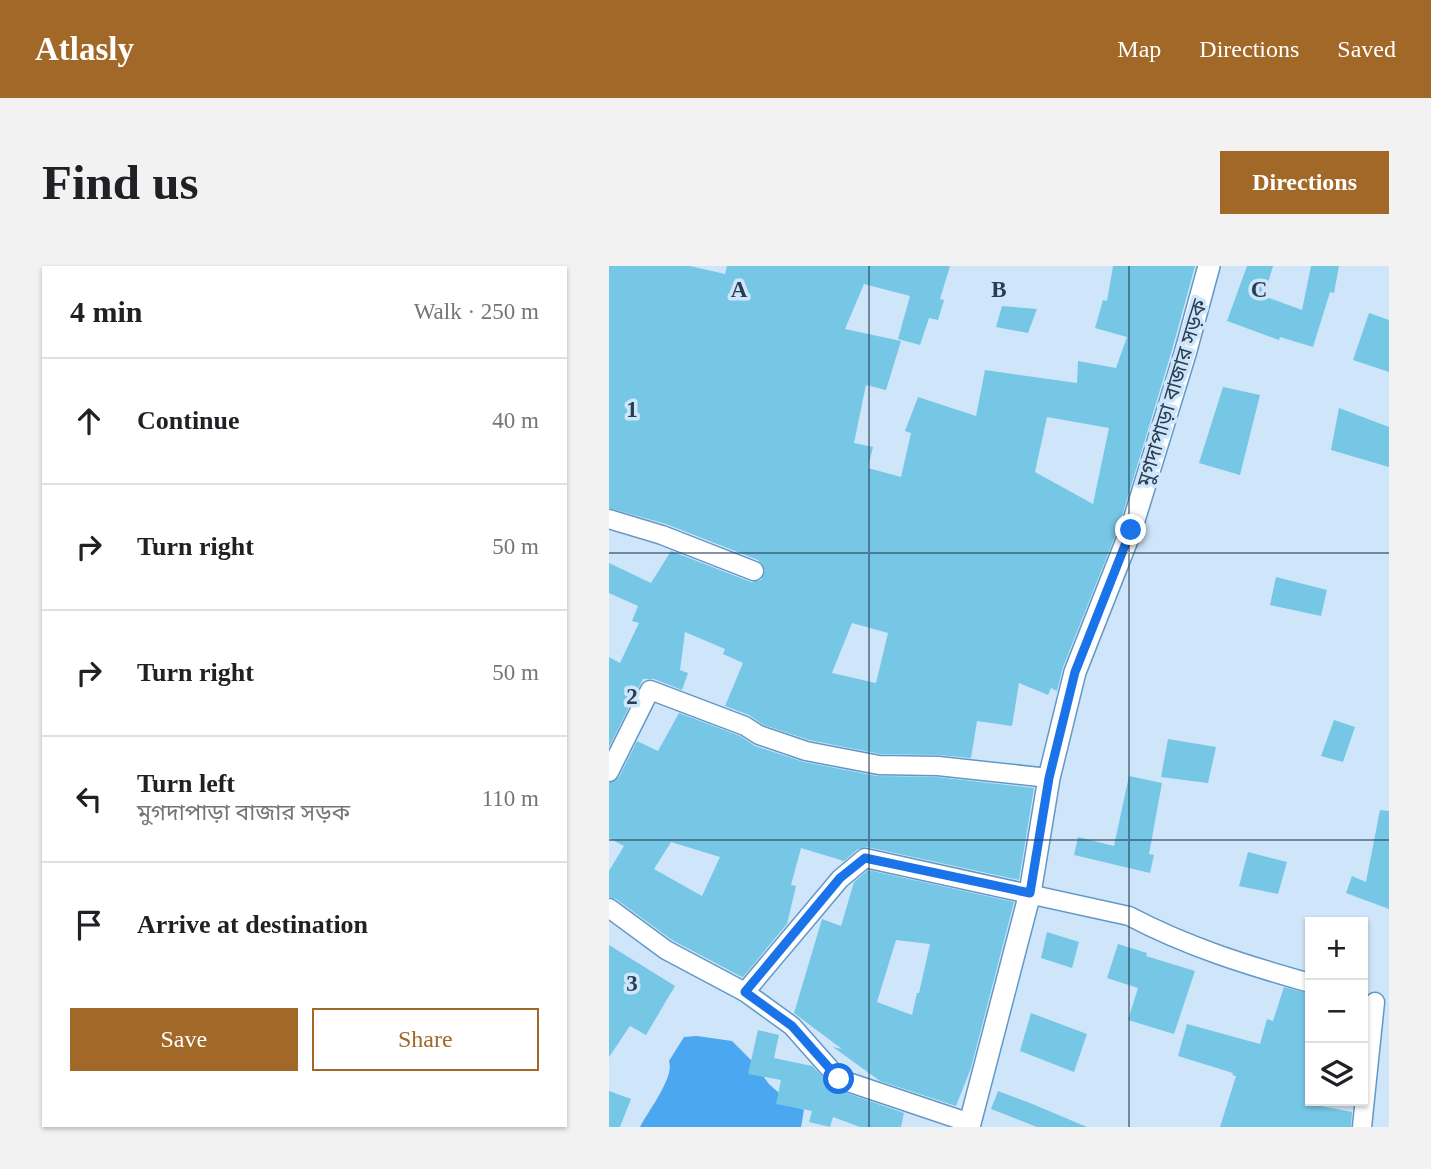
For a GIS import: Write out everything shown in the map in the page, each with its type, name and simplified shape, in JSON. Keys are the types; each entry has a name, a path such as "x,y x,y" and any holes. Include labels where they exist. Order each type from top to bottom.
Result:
{"street":[{"name":"মুগদাপাড়া বাজার সড়ক","path":"969,1125 1030,893 1049,778 1075,672 1131,530 1209,266"},
{"path":"609,519 662,535 754,570"},
{"path":"609,772 650,690 745,726 759,735 806,751 879,765 938,766 1049,778"},
{"path":"745,992 840,878 865,858 1129,916 1165,935 1219,957 1305,982"},
{"path":"609,908 666,950 745,992 792,1026 839,1079 969,1125"},
{"path":"1362,1127 1376,1001"}],"water":[{"path":"684,1037 732,1041 752,1061 769,1084 791,1104 804,1110 801,1127 640,1127 665,1085 670,1068 669,1061"}],"building":[{"path":"609,266 690,266 725,274 727,266 950,266 940,299 944,300 938,320 929,318 920,345 898,339 910,296 864,284 845,329 901,341 886,390 866,385 854,443 873,447 868,468 901,477 911,433 905,431 918,397 976,416 985,370 1077,383 1078,361 1116,368 1127,337 1095,328 1103,300 1107,301 1113,266 1195,266 1119,526 1063,667 1057,691 1051,688 1048,695 1019,683 1012,726 977,721 971,758 880,754 809,740 764,725 749,715 725,706 743,663 723,654 725,649 685,632 680,670 688,673 682,690 654,679 643,679 609,747 609,657 620,663 639,623 632,621 638,606 609,593 609,563 651,583 671,551 751,582 761,580 765,570 758,560 666,524 609,508","holes":["1047,417 1109,428 1093,504 1035,472","852,623 888,633 876,683 832,673"]},
{"path":"1247,266 1273,266 1264,296 1302,310 1311,266 1339,266 1334,293 1330,292 1313,347 1280,337 1279,340 1227,321"},
{"path":"1002,306 1037,309 1028,333 996,327"},
{"path":"1369,313 1389,320 1389,372 1353,360"},
{"path":"1223,387 1260,395 1240,475 1199,463"},
{"path":"1339,408 1389,427 1389,467 1331,450"},
{"path":"1276,577 1327,590 1321,616 1270,605"},
{"path":"679,713 740,736 755,746 804,762 877,776 937,777 1034,788 1019,880 867,847 858,849 844,861 801,848 791,885 796,886 787,924 743,977 740,976 672,940 616,899 609,897 609,871 624,846 609,838 609,783 619,777 637,741 658,751","holes":["671,842 720,857 702,896 654,869"]},
{"path":"1334,720 1355,727 1343,762 1321,756"},
{"path":"1168,739 1216,747 1208,783 1161,777"},
{"path":"1129,776 1162,783 1149,854 1154,855 1150,873 1074,855 1078,837 1114,846"},
{"path":"1380,810 1389,811 1389,909 1346,893 1352,876 1366,882"},
{"path":"1248,852 1287,862 1278,894 1239,886"},
{"path":"868,870 1014,902 971,1068 956,1106 880,1081 833,1047 842,1049 794,1013 822,919 841,926 854,882","holes":["896,940 930,944 912,1015 877,1002"]},
{"path":"1047,932 1079,942 1072,968 1041,958"},
{"path":"1118,944 1195,971 1174,1034 1128,1020 1138,988 1107,978"},
{"path":"609,945 675,986 646,1035 630,1026 609,1057"},
{"path":"1284,987 1305,993 1305,1106 1352,1112 1351,1127 1220,1127 1236,1076 1178,1056 1187,1024 1260,1044 1267,1019 1273,1021"},
{"path":"1031,1013 1087,1034 1074,1072 1020,1051"},
{"path":"758,1030 779,1035 774,1058 812,1066 835,1089 904,1113 901,1127 860,1127 833,1117 830,1127 809,1122 812,1111 776,1104 781,1080 748,1074"},
{"path":"609,1091 631,1099 620,1127 609,1127"},
{"path":"998,1091 1087,1127 1037,1127 991,1109"}],"route":[{"path":"839,1079 792,1026 745,992 840,878 865,858 1030,893 1049,778 1075,672 1131,530"}]}
